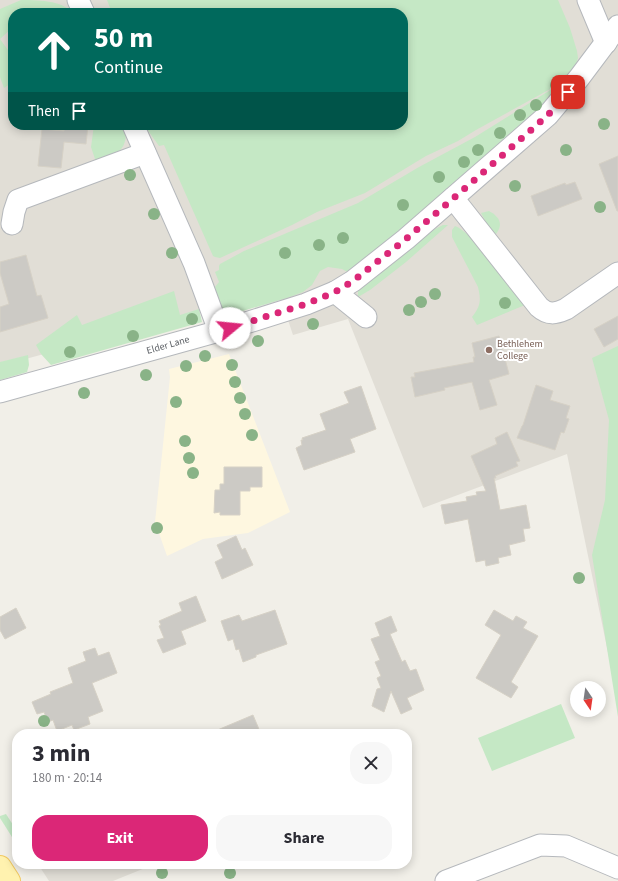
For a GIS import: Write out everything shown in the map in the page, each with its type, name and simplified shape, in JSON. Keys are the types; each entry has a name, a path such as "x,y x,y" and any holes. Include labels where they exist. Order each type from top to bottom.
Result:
{"main road":[{"path":"0,867 9,881"}],"street":[{"path":"588,0 606,43"},
{"name":"Elder Lane","path":"0,392 220,331 306,304 335,292 353,281 374,265 548,115 579,78 618,26"},
{"path":"135,130 145,154 154,192 186,266 220,331"},
{"path":"12,224 18,200 145,154"},
{"path":"453,198 543,311 551,314 558,313 566,309 618,273"},
{"path":"335,292 366,317"},
{"path":"446,881 540,845 566,846 618,868"}],"shaded area":[{"name":"Bethlehem College","path":"0,0 618,0 618,701 567,454 423,508 348,319 293,335 278,290 0,366"},
{"path":"229,354 290,512 248,533 203,539 167,556 155,522 170,377 169,369"},
{"path":"41,869 143,869 113,881 49,881"}],"green space":[{"path":"21,0 56,3 66,8 8,8 8,32 0,39 0,9"},
{"path":"107,0 558,0 570,28 578,58 572,76 530,118 349,273 342,269 328,267 320,271 312,285 303,292 229,315 221,306 215,287 219,282 215,272 219,270 220,264 244,251 358,203 419,167 475,137 563,82 458,141 426,156 365,193 317,212 220,258 213,256 164,145 159,146 148,130 408,130 408,8 110,8"},
{"path":"0,39 8,50 8,85 4,88 0,77"},
{"path":"93,130 124,130 126,133 124,145 117,153 96,162 91,147"},
{"path":"489,211 496,216 500,222 498,231 495,235 481,213"},
{"path":"443,225 448,225 406,262 370,290 358,297 358,289 431,231"},
{"path":"455,226 463,231 482,249 525,305 477,325 472,317 480,303 478,287 452,237 452,230"},
{"path":"174,291 180,315 199,309 202,322 51,365 41,354 36,345 77,315 82,325"},
{"path":"618,346 618,717 592,555 605,500 609,420 592,358"},
{"path":"28,355 29,365 27,372 0,380 0,362"},
{"path":"561,704 575,738 492,771 478,738"},
{"path":"6,814 12,823 12,837 0,818 0,816"}],"building":[{"path":"42,130 87,130 86,144 64,142 61,168 38,166"},
{"path":"618,156 618,211 617,211 599,164"},
{"path":"575,182 582,199 538,216 531,196 565,183 566,185"},
{"path":"26,255 37,296 41,295 48,318 0,332 0,307 9,304 0,273 0,262"},
{"path":"618,316 618,339 604,347 594,329"},
{"path":"499,336 509,374 489,380 497,405 480,410 472,382 444,388 445,390 415,397 411,377 415,377 414,373 474,362 473,357 475,357 472,343"},
{"path":"536,385 553,391 550,400 570,406 566,418 569,419 564,433 561,432 555,450 517,438 523,425"},
{"path":"361,386 376,429 350,439 355,452 304,470 296,448 302,445 302,438 326,430 320,414 349,403 344,392"},
{"path":"507,432 520,461 516,462 518,466 495,476 496,478 494,478 500,510 526,505 530,528 523,529 525,541 509,545 511,555 498,558 499,563 486,566 485,560 476,562 468,519 445,524 441,505 467,501 466,497 477,495 476,492 486,491 471,456 497,444 495,438"},
{"path":"224,467 262,467 262,487 250,487 250,491 240,491 240,515 220,515 220,512 214,513 215,490 220,490 220,484 224,484"},
{"path":"236,536 242,550 245,548 253,565 222,579 215,562 223,558 217,545"},
{"path":"196,596 206,621 181,631 186,644 163,653 157,640 164,638 159,626 161,625 159,621 182,611 179,603"},
{"path":"16,608 26,628 5,639 0,630 0,617"},
{"path":"275,610 287,644 256,655 256,657 243,662 239,649 236,650 233,639 228,641 221,621 239,615 242,621"},
{"path":"494,610 513,621 516,616 527,622 523,628 538,636 511,682 518,687 511,698 476,678 501,635 485,625"},
{"path":"391,616 397,631 390,634 402,662 405,660 410,671 416,669 424,690 407,698 412,709 401,714 391,691 384,712 372,706 377,689 381,688 377,678 381,676 375,662 380,660 371,639 380,636 375,623"},
{"path":"95,648 98,656 109,652 117,673 92,683 103,711 88,717 90,724 77,729 74,729 72,725 62,729 56,729 53,720 48,722 44,712 37,714 32,702 51,694 50,692 73,683 68,668 86,661 83,652"},
{"path":"253,715 259,729 220,729"}],"place":[{"name":"Bethlehem College","path":"489,350"}],"route":[{"path":"230,328 306,304 335,292 353,281 406,239 471,183 548,115 568,92"}]}
